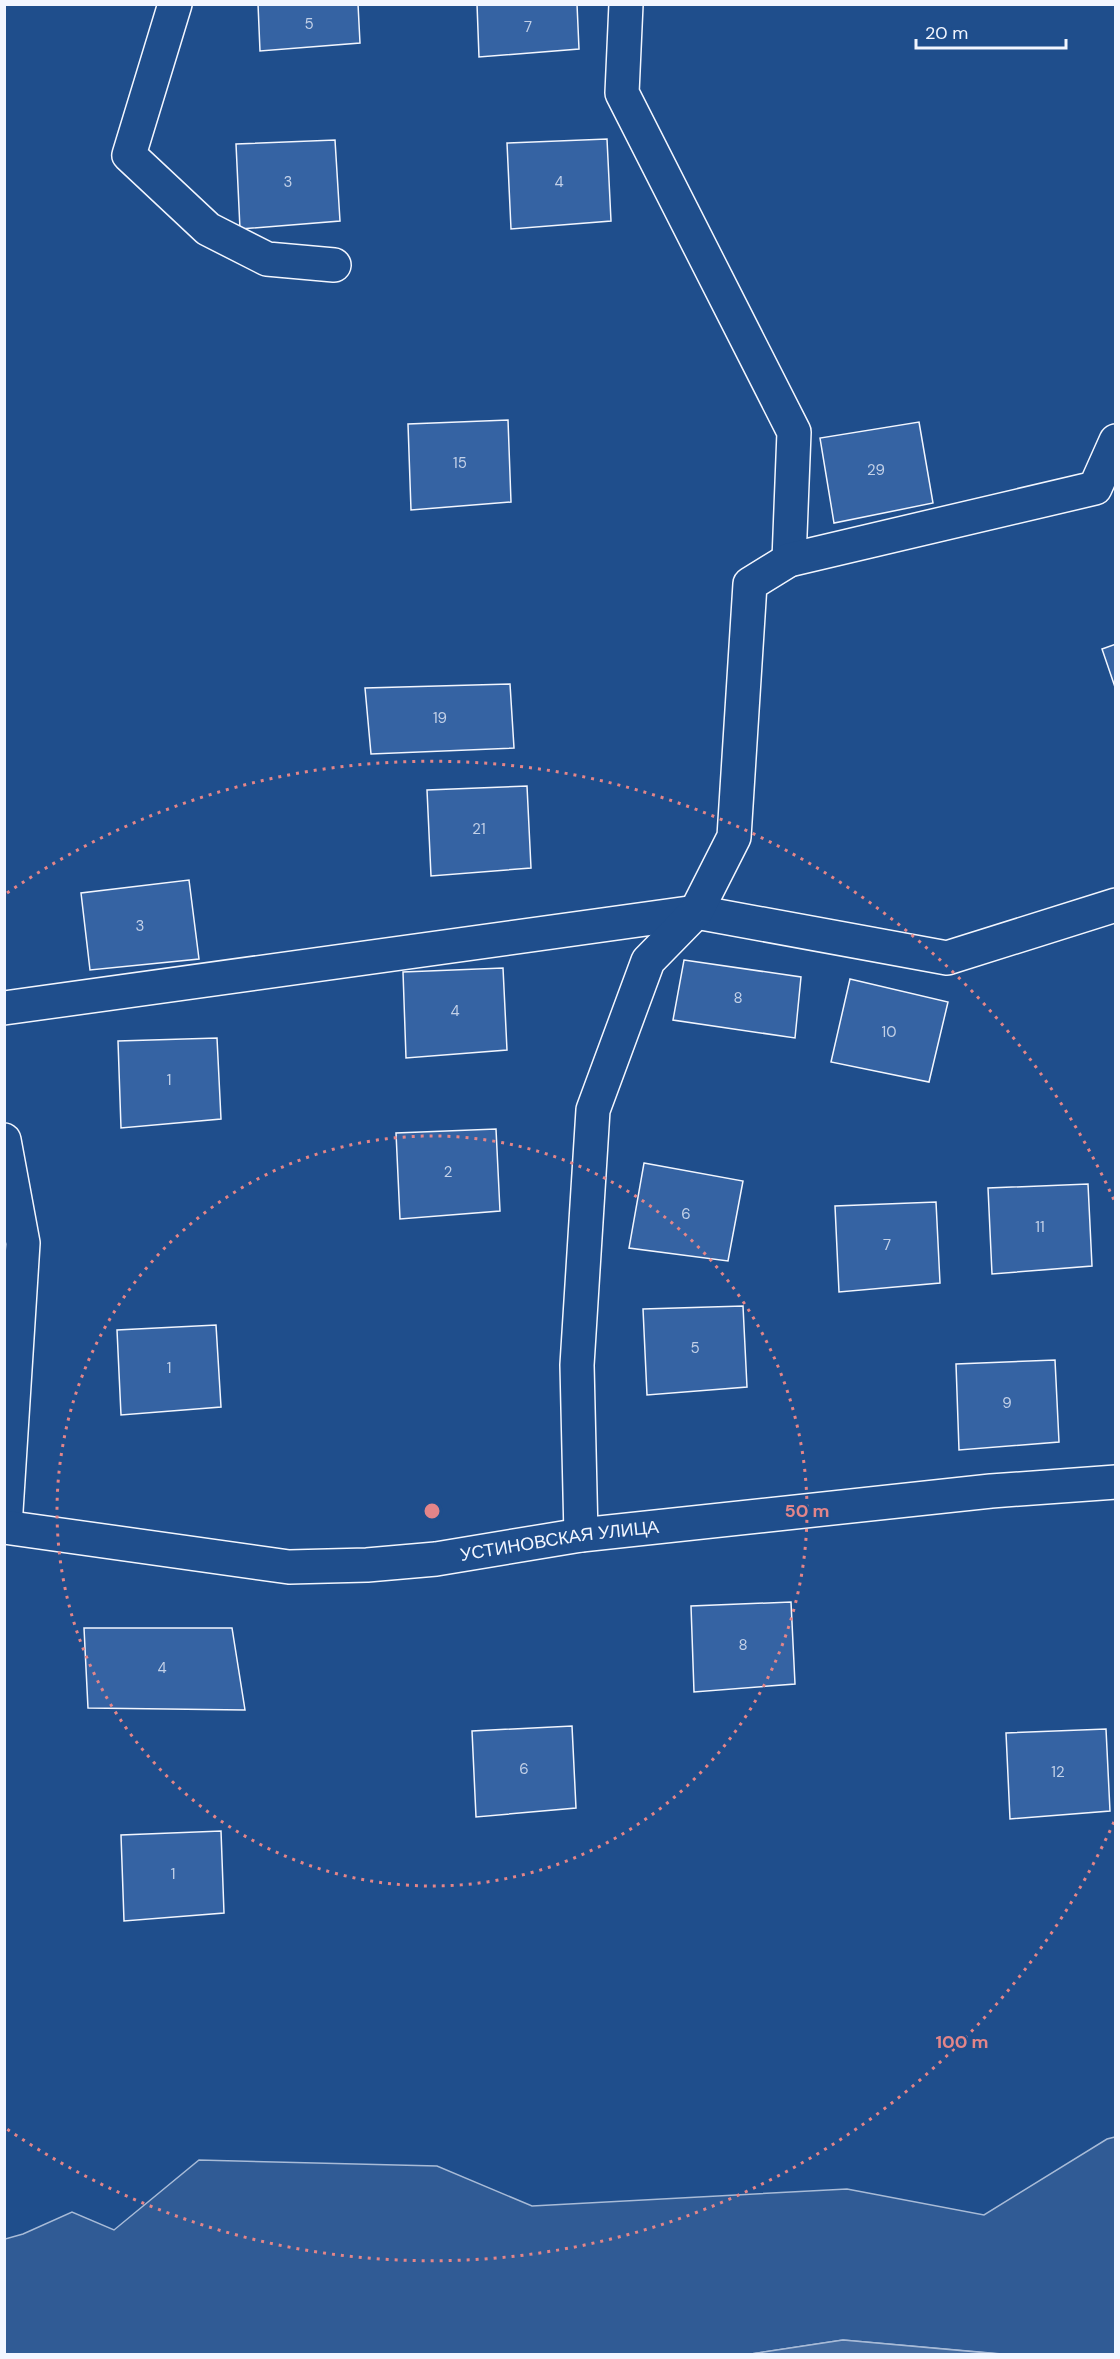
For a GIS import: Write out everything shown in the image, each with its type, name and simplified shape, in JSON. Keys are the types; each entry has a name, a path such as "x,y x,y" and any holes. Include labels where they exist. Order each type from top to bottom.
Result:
{"street":[{"path":"176,4 129,155 208,229 267,259 334,265"},
{"path":"626,4 622,93 794,432 789,560"},
{"path":"581,1535 577,1365 593,1110 648,961 696,912 734,837 750,584 789,560 1095,488 1116,441"},
{"path":"4,1008 696,912 947,958 1116,905"},
{"path":"4,1140 22,1243 5,1527"},
{"name":"УСТИНОВСКАЯ УЛИЦА","path":"5,1527 289,1567 367,1566 436,1559 581,1535 991,1491 1116,1482"}],"shaded area":[{"path":"1115,2137 1115,2354 1002,2354 843,2340 751,2354 5,2354 5,2239 23,2234 72,2212 114,2230 199,2160 437,2166 532,2206 847,2189 984,2215 1107,2139"},
{"path":"843,2340 999,2354 751,2354"}],"building":[{"path":"258,4 358,4 360,43 260,51"},
{"path":"477,4 577,4 579,49 479,57"},
{"path":"607,139 611,221 511,229 507,143"},
{"path":"335,140 340,221 240,229 236,144"},
{"path":"508,420 511,502 411,510 408,424"},
{"path":"919,422 933,503 834,523 820,438"},
{"path":"1116,644 1116,690 1102,649"},
{"path":"510,684 514,748 371,754 365,688"},
{"path":"527,786 531,868 431,876 427,790"},
{"path":"189,880 199,959 90,970 81,893"},
{"path":"684,960 801,977 795,1038 673,1020"},
{"path":"503,968 507,1050 406,1058 403,972"},
{"path":"850,979 948,1002 929,1082 831,1062"},
{"path":"217,1038 221,1119 121,1128 118,1041"},
{"path":"496,1129 500,1211 400,1219 396,1133"},
{"path":"644,1163 743,1181 728,1261 629,1248"},
{"path":"1088,1184 1092,1266 992,1274 988,1188"},
{"path":"936,1202 940,1283 839,1292 835,1206"},
{"path":"743,1306 747,1387 647,1395 643,1309"},
{"path":"216,1325 221,1407 121,1415 117,1330"},
{"path":"1055,1360 1059,1442 959,1450 956,1364"},
{"path":"791,1602 795,1684 694,1692 691,1606"},
{"path":"84,1628 232,1628 245,1710 88,1708"},
{"path":"572,1726 576,1808 476,1817 472,1731"},
{"path":"1106,1729 1110,1811 1010,1819 1006,1733"},
{"path":"221,1831 224,1913 124,1921 121,1835"}]}
